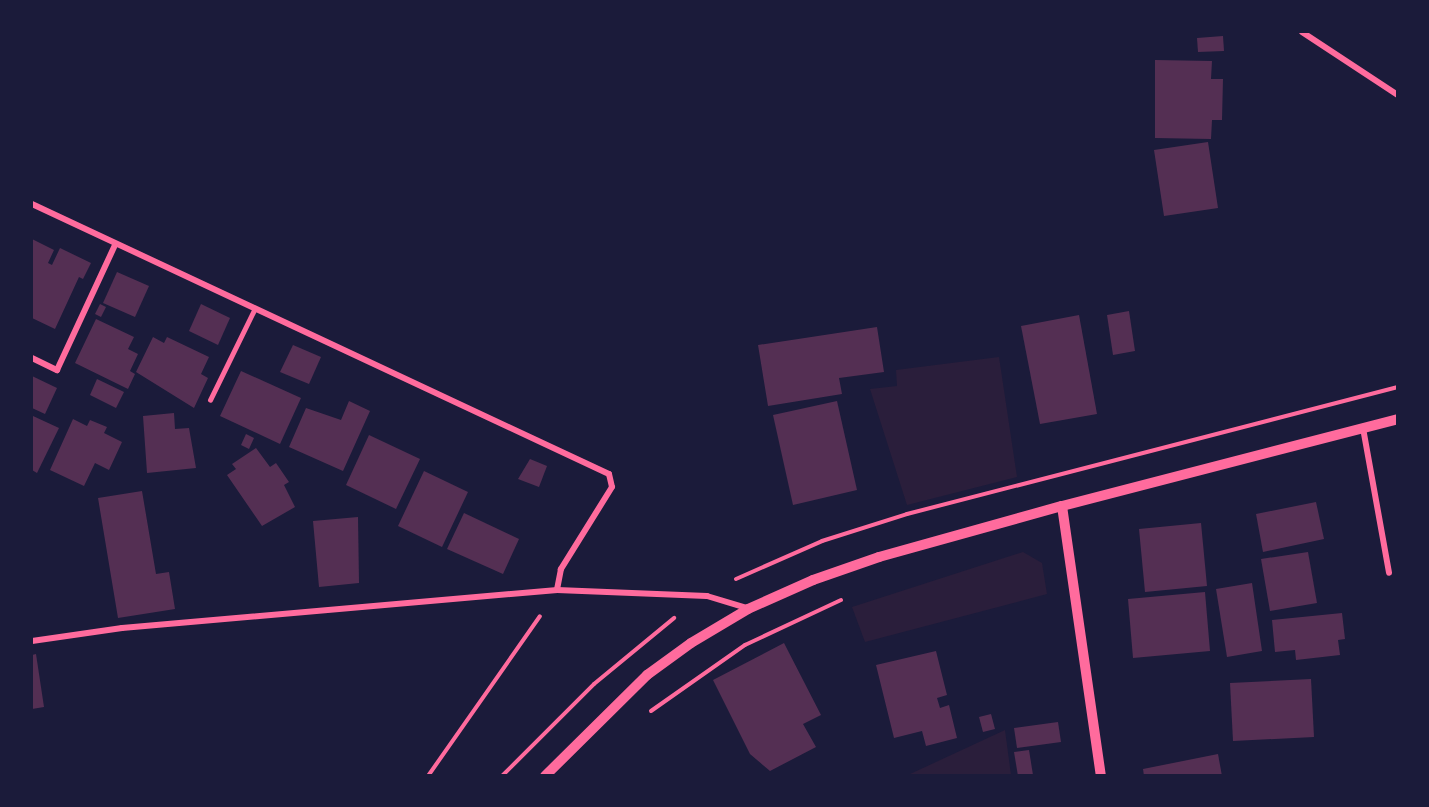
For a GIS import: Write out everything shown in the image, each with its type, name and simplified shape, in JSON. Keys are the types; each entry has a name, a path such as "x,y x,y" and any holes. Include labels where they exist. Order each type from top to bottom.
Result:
{"street":[{"path":"1302,32 1398,94"},
{"path":"32,205 609,474 612,486 561,569 557,591"},
{"path":"32,358 57,370 115,245"},
{"path":"545,776 647,675 748,609 879,557 1062,506 1398,419"},
{"path":"1363,428 1389,573"},
{"path":"1062,506 1101,776"},
{"path":"32,641 122,628 557,591 707,596 748,609"}],"lane":[{"path":"210,400 254,310"}],"path":[{"path":"428,776 557,591"},
{"path":"649,714 745,645 846,598"}],"shaded area":[{"path":"999,357 1017,477 907,505 870,389 897,386 896,370"},
{"path":"1023,552 1042,563 1047,594 865,642 852,607"},
{"path":"1005,730 1011,775 908,775"}],"building":[{"path":"1223,36 1224,51 1198,52 1197,38"},
{"path":"1155,60 1212,61 1211,79 1223,79 1222,120 1212,120 1211,139 1155,138"},
{"path":"1208,142 1218,208 1164,216 1154,150"},
{"path":"32,239 54,250 48,263 52,265 60,248 91,263 83,279 79,277 55,329 32,318"},
{"path":"117,272 149,286 135,317 103,303"},
{"path":"100,304 106,307 101,317 95,314"},
{"path":"201,304 230,318 218,345 189,331"},
{"path":"1129,311 1135,351 1113,355 1107,315"},
{"path":"1079,315 1097,414 1040,424 1021,326"},
{"path":"96,319 134,337 128,349 138,354 130,371 135,374 128,389 75,363"},
{"path":"877,327 884,372 839,378 842,394 768,406 758,345"},
{"path":"153,337 164,343 167,337 209,357 201,374 208,378 194,408 136,372"},
{"path":"293,345 321,357 309,384 280,372"},
{"path":"241,371 301,398 280,444 220,416"},
{"path":"32,376 57,388 45,414 32,408"},
{"path":"97,379 124,392 116,408 90,395"},
{"path":"349,401 370,411 343,471 289,447 306,408 341,420"},
{"path":"837,401 857,490 793,505 773,415"},
{"path":"174,413 175,429 189,428 196,468 147,473 143,416"},
{"path":"33,416 59,428 37,473 32,470"},
{"path":"73,419 87,426 90,420 107,427 104,433 122,442 109,470 95,463 84,486 50,470"},
{"path":"246,434 254,438 249,449 241,445"},
{"path":"369,435 420,459 396,509 346,485"},
{"path":"256,448 270,467 276,463 289,482 284,485 295,507 262,526 227,475 236,469 232,464"},
{"path":"530,459 547,466 539,487 518,479"},
{"path":"424,471 468,492 442,547 398,526"},
{"path":"142,491 156,574 169,572 175,609 118,618 98,498"},
{"path":"1316,502 1324,539 1263,552 1256,514"},
{"path":"464,513 519,539 503,574 447,549"},
{"path":"358,517 359,583 319,587 313,521"},
{"path":"1201,523 1207,586 1145,592 1139,529"},
{"path":"1308,552 1317,603 1270,611 1261,559"},
{"path":"1252,583 1262,651 1227,657 1216,589"},
{"path":"1205,592 1210,651 1133,658 1128,599"},
{"path":"1342,613 1345,639 1338,640 1340,655 1296,660 1295,650 1275,652 1272,620"},
{"path":"784,643 821,715 803,724 816,747 770,771 750,754 713,680"},
{"path":"936,651 947,695 937,698 940,708 949,705 957,738 926,746 922,731 894,738 876,665"},
{"path":"36,654 44,707 32,709 32,655"},
{"path":"1311,679 1314,737 1233,741 1230,683"},
{"path":"991,714 995,729 983,732 979,717"},
{"path":"1058,722 1061,742 1017,748 1014,728"},
{"path":"1029,750 1033,775 1018,776 1014,752"},
{"path":"1218,754 1222,776 1144,776 1143,769"}]}
